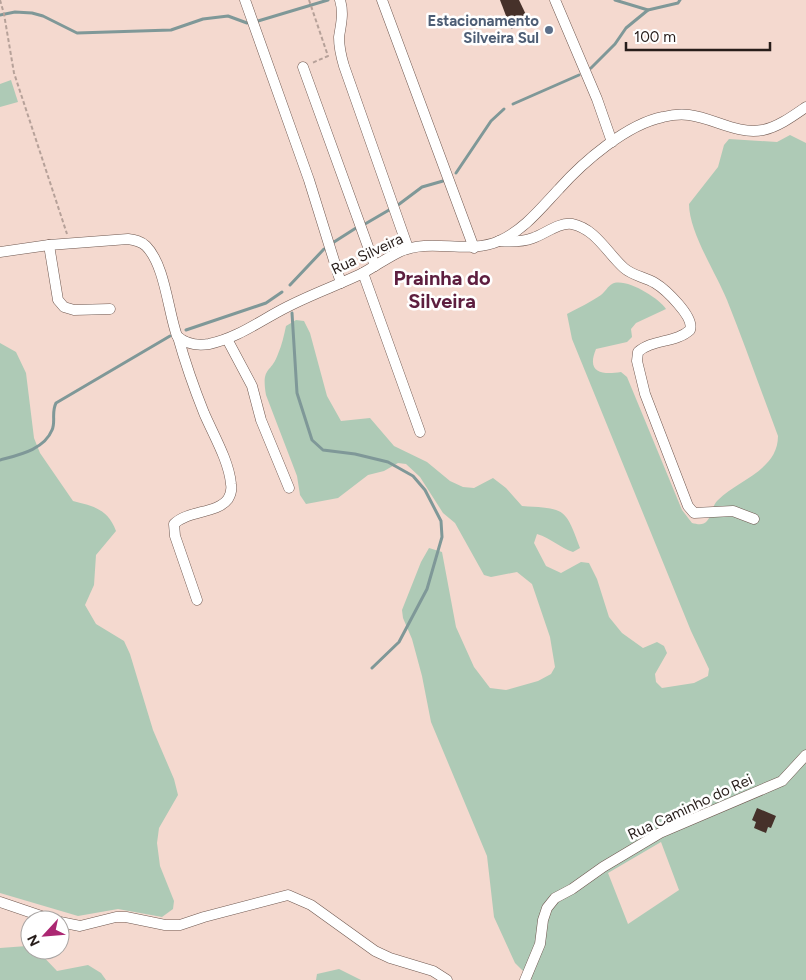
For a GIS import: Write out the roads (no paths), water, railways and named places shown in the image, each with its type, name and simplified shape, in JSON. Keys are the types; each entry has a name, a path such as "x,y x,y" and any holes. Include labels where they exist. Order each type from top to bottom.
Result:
{"street":[{"path":"245,0 309,180 341,283"},
{"path":"340,0 343,12 340,46 344,66 408,248"},
{"path":"382,0 474,248"},
{"path":"555,0 594,91 612,142"},
{"path":"302,67 375,266"},
{"name":"Rua Silveira","path":"177,336 183,341 198,345 227,339 288,306 341,283 408,248 433,245 474,248 499,241 523,226 561,187 612,142 648,121 663,117 689,115 737,129 756,130 775,126 806,107"},
{"path":"499,241 513,242 531,239 564,224 574,225 593,234 624,268 657,284 678,304 692,327 680,336 643,348 638,352 636,361 645,394 688,506 694,513 733,510 754,519"},
{"path":"0,252 49,245 128,239 140,241 146,246 159,268 177,336 232,483 232,492 228,500 213,509 181,518 174,524 174,536 197,600"},
{"path":"49,245 58,300 64,307 74,310 110,309"},
{"path":"363,272 420,432"},
{"path":"227,339 252,386 261,420 290,488"},
{"name":"Rua Caminho do Rei","path":"525,980 540,944 543,920 547,908 555,898 572,889 603,866 660,833 782,781 806,755"},
{"path":"70,924 80,926 116,917 126,917 165,925 180,925 288,895 311,904 375,951 395,960 433,971 447,980"},
{"path":"0,902 24,910"}],"waterway":[{"path":"258,21 328,0"},
{"path":"615,0 648,10"},
{"path":"591,68 615,44 626,28 648,10 678,3 680,0"},
{"path":"0,15 15,12 32,13 43,16 77,33 171,30 203,19 228,16 247,23"},
{"path":"513,104 579,75"},
{"path":"456,173 491,121 504,109"},
{"path":"398,205 422,187 443,181"},
{"path":"365,224 389,210"},
{"path":"334,242 356,228"},
{"path":"290,285 324,249"},
{"path":"186,330 266,303 282,292"},
{"path":"292,313 297,393 312,440 323,450 355,454 388,462 413,476 425,490 441,521 442,537 427,589 399,642 372,668"},
{"path":"0,460 30,451 48,437 53,427 56,403 170,336"}],"place":[{"name":"Estacionamento Silveira Sul","path":"549,30"}],"district":[{"name":"Prainha do Silveira","path":"442,290"}]}
